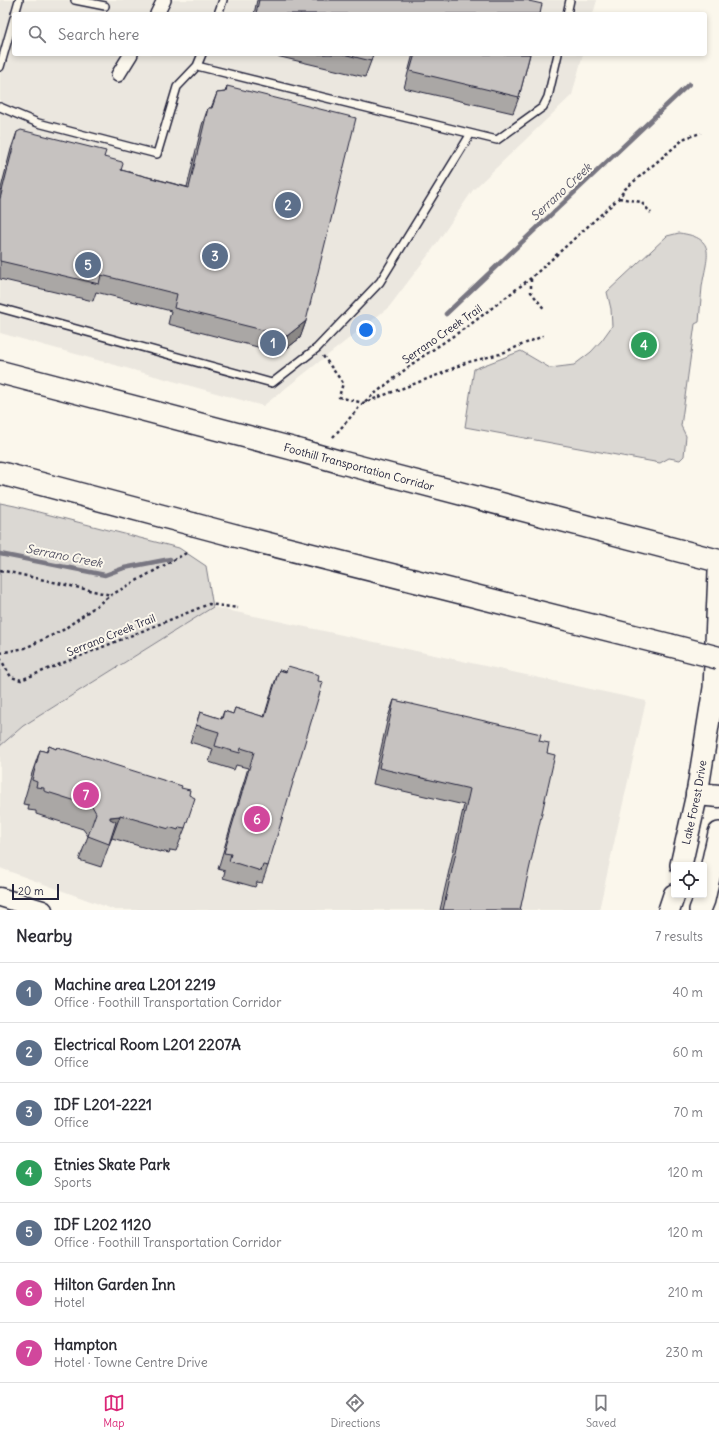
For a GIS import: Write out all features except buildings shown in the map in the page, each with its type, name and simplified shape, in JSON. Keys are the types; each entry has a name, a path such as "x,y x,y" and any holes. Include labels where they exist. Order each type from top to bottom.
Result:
{"highway":[{"name":"Foothill Transportation Corridor","path":"0,372 719,561"},
{"path":"0,473 237,536 719,658"},
{"path":"697,794 719,796"}],"main road":[{"name":"Lake Forest Drive","path":"682,862 697,794 714,688 719,572"},
{"path":"700,910 719,833"},
{"path":"0,897 43,910"},
{"path":"669,910 673,898"}],"street":[{"path":"158,12 164,0"},
{"path":"118,75 130,56"}],"lane":[{"path":"16,12 19,0"},
{"path":"75,0 105,6"},
{"path":"219,12 223,0"},
{"path":"567,12 570,0"},
{"path":"0,66 12,25"},
{"path":"0,107 38,123 157,154 177,87 197,66 201,56"},
{"path":"197,66 470,135 497,140 543,107 548,96 558,56"},
{"path":"0,308 272,383 317,348 380,282 470,135"}],"path":[{"name":"Serrano Creek Trail","path":"333,437 363,403 416,361 471,324 531,278 618,198 625,189 685,138 701,133"},
{"path":"618,198 641,202 651,213"},
{"path":"531,278 531,292 545,310"},
{"name":"Serrano Creek Trail","path":"363,403 465,363 500,354 543,336"},
{"path":"317,348 344,383 338,397 363,403"},
{"name":"Serrano Creek Trail","path":"0,653 25,648 63,630 111,595 188,552"},
{"path":"0,570 111,595"},
{"name":"Serrano Creek Trail","path":"0,658 11,677 21,680 209,604 238,608"}],"shaded area":[{"path":"0,0 597,0 594,12 12,12 12,56 582,56 572,95 473,190 432,250 389,307 263,406 0,333"},
{"path":"679,233 700,239 705,245 707,251 699,322 695,324 681,426 686,436 684,456 680,460 669,458 660,463 465,427 474,369 521,351 550,368 574,365 591,352 612,326 611,309 607,292 667,236"},
{"path":"0,503 179,548 206,566 213,607 23,726 0,746"},
{"path":"213,607 646,701 599,910 115,910 0,868 0,746 23,726"}],"waterway":[{"name":"Serrano Creek","path":"446,314 689,84"},
{"name":"Serrano Creek","path":"0,554 105,575 124,568 170,559"}],"place":[{"name":"Electrical Room L201 2207A","path":"288,205"},
{"name":"IDF L201-2221","path":"215,256"},
{"name":"IDF L202 1120","path":"88,265"},
{"name":"Machine area L201 2219","path":"273,343"},
{"name":"Etnies Skate Park","path":"644,345"},
{"name":"Hampton","path":"86,795"},
{"name":"Hilton Garden Inn","path":"257,819"}]}
